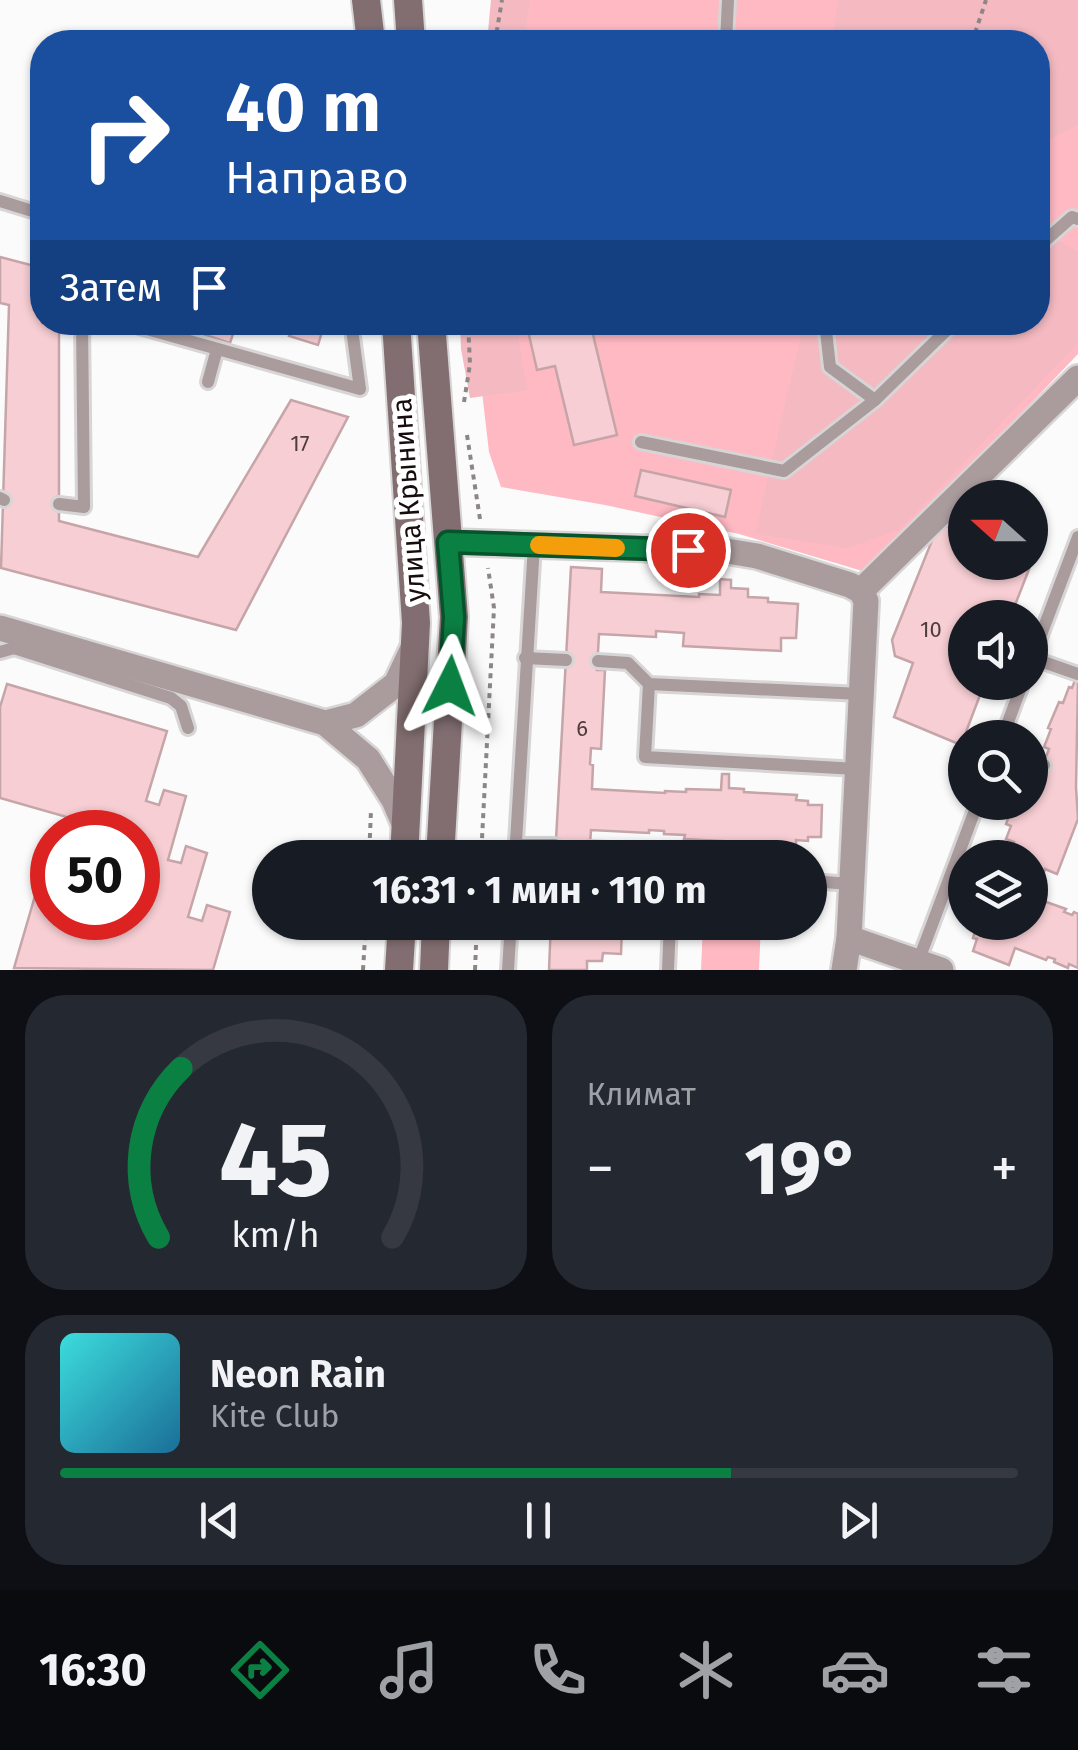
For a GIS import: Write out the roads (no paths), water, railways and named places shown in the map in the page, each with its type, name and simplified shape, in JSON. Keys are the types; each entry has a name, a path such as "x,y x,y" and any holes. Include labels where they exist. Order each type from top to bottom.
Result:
{"main road":[{"path":"366,0 370,30"},
{"path":"408,0 410,30"},
{"name":"улица Крынина","path":"397,335 416,623 405,840"},
{"name":"улица Крынина","path":"432,335 454,617 441,840"},
{"path":"400,970 401,940"},
{"path":"434,970 435,940"}],"street":[{"path":"861,591 1078,378"},
{"path":"448,542 727,551 776,562 861,591 866,600 849,938 844,970"},
{"path":"0,628 325,723 368,759 406,828"},
{"path":"325,723 356,715 396,684 415,644"},
{"path":"849,938 929,966"}],"lane":[{"path":"727,30 728,0"},
{"path":"0,201 30,210"},
{"path":"1050,237 1072,218 1078,219"},
{"path":"58,504 84,507 82,335"},
{"path":"168,335 360,390 353,335"},
{"path":"826,335 830,367 875,400"},
{"path":"640,442 784,470 875,400 942,335"},
{"path":"208,382 218,349"},
{"path":"1048,616 1078,537"},
{"path":"516,840 534,545"},
{"path":"0,652 14,648 171,698 180,706 188,728"},
{"path":"525,658 566,660"},
{"path":"598,662 628,663 649,684 861,694"},
{"path":"1048,666 1078,674"},
{"path":"649,684 644,758 857,769"},
{"path":"929,966 973,820"},
{"path":"827,882 852,884"},
{"path":"508,970 510,940"},
{"path":"668,970 669,940"}]}
